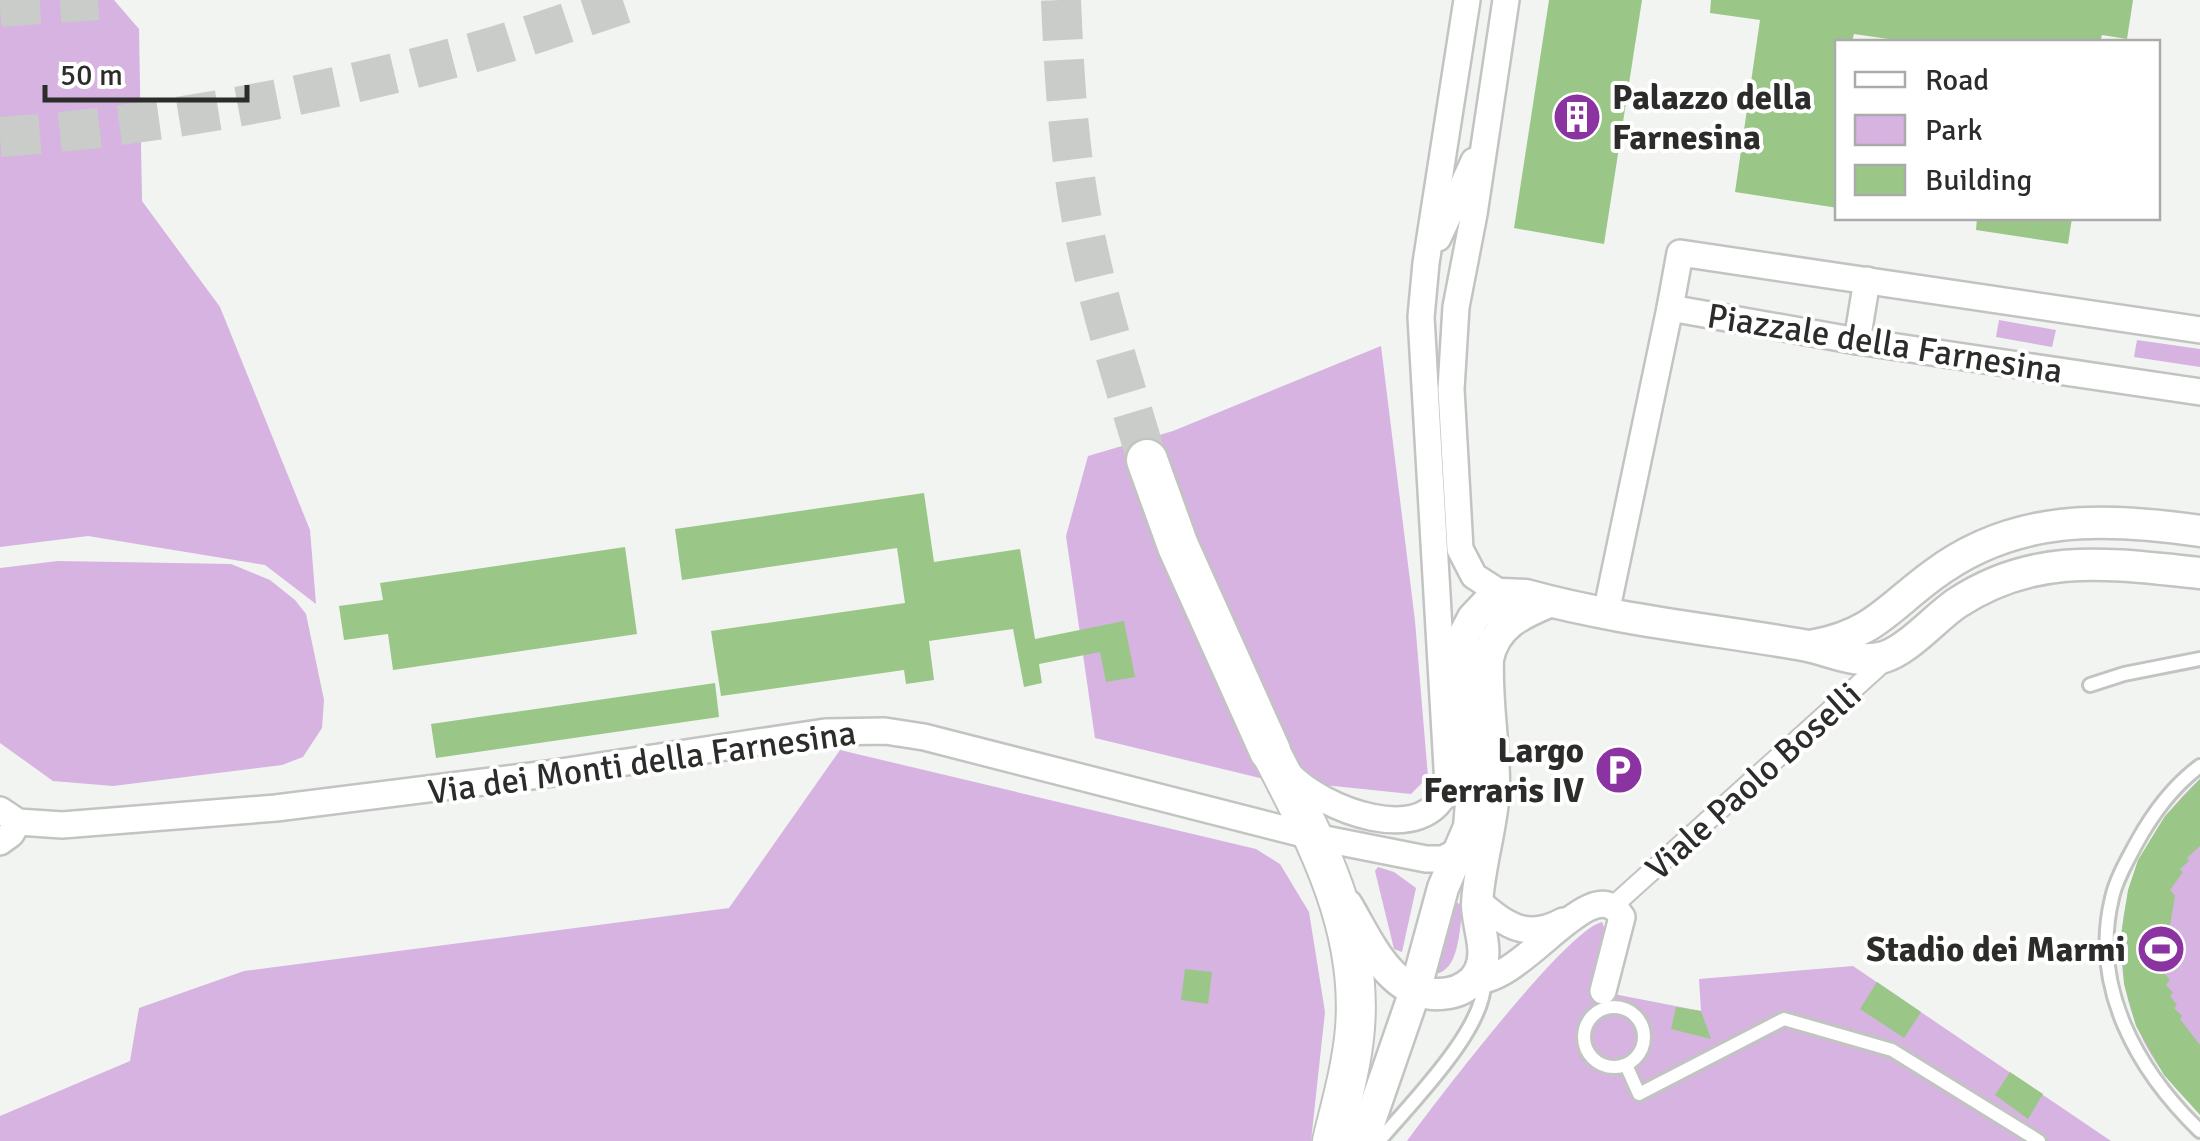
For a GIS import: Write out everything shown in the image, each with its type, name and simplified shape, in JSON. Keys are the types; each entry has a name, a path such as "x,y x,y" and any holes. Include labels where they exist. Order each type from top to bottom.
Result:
{"highway":[{"path":"1147,460 1178,546 1270,751"}],"main road":[{"path":"1270,751 1315,838 1350,941 1356,1011 1350,1065 1332,1141"}],"street":[{"path":"1270,751 1308,792 1351,812 1408,820 1438,805 1446,792 1449,774 1421,344 1426,263 1467,0"},
{"path":"1506,0 1452,345 1451,425 1463,560 1474,576 1502,594 1807,646"},
{"path":"1426,263 1484,138"},
{"name":"Piazzale della Farnesina","path":"2200,330 1680,253 1670,308 1857,341 2200,392"},
{"path":"1857,341 1867,280"},
{"path":"1606,613 1670,308"},
{"name":"Viale Paolo Boselli","path":"1807,646 1855,636 1934,574 1997,540 2082,521 2138,522 2200,531"},
{"name":"Viale Paolo Boselli","path":"1613,906 1892,654 1954,605 1999,579 2078,564 2200,573"},
{"path":"1363,1141 1416,992 1442,888 1469,827 1473,780 1462,642 1466,628 1480,608 1502,594"},
{"path":"1479,976 1478,900 1493,800 1490,648 1510,620 1549,602"},
{"name":"Viale Paolo Boselli","path":"1807,646 1853,659 1892,654"},
{"name":"Via dei Monti della Farnesina","path":"0,842 11,834 9,816 62,825 369,799 864,730 942,741 1315,838 1426,859 1442,859 1458,851"},
{"path":"1334,886 1385,968 1416,992"},
{"path":"1478,900 1507,926 1526,931 1548,929 1576,914"},
{"name":"Viale Paolo Boselli","path":"1416,992 1446,994 1479,976 1498,978 1576,914 1596,904 1613,906 1622,923 1606,1000"}],"lane":[{"path":"2090,685 2200,659"},
{"path":"2200,766 2170,792 2148,821 2112,894 2106,930 2116,1004 2128,1036 2158,1088 2200,1131"},
{"path":"1379,1141 1473,1025 1482,1005 1479,976"},
{"path":"1606,1000 1628,1011 1641,1025 1644,1044 1626,1065 1606,1066 1597,1062 1586,1046 1586,1026 1606,1000"},
{"path":"1626,1065 1639,1094 1784,1019 1892,1050 2038,1141"}],"green space":[{"path":"0,0 114,0 139,29 142,201 220,307 310,530 316,604 265,565 88,536 0,547"},
{"path":"1999,320 2056,330 2052,347 1996,337"},
{"path":"2137,340 2200,349 2200,367 2134,357"},
{"path":"1381,346 1415,621 1428,777 1411,794 1264,779 1095,738 1066,536 1088,456 1173,431"},
{"path":"58,561 231,564 270,580 295,600 306,614 324,700 322,728 303,757 282,765 113,786 53,781 0,743 0,568"},
{"path":"840,750 1256,849 1280,864 1309,912 1325,1012 1311,1141 0,1141 0,1116 130,1061 139,1008 244,971 729,908"},
{"name":"Stadio dei Marmi","path":"2200,779 2200,1112 2165,1075 2140,1034 2126,991 2121,946 2127,901 2142,857 2166,816"},
{"path":"1378,867 1394,872 1416,888 1402,952 1394,949 1375,871"},
{"path":"1454,900 1463,907 1457,948 1449,966 1434,974"},
{"path":"1602,922 1604,947 1593,990 1701,1011 1699,979 1853,966 2111,1141 1407,1141 1532,985 1584,932"}],"building":[{"path":"1549,0 1642,0 1604,244 1514,228"},
{"path":"1711,0 2133,0 2127,39 2102,35 2101,40 1895,40 1854,34 1852,40 1835,40 1835,208 1735,192 1760,20 1710,13"},
{"name":"Palazzo della Farnesina","path":"1977,220 2072,220 2068,244 1976,230"},
{"path":"924,493 934,562 1020,549 1035,639 1124,621 1135,677 1106,682 1100,652 1039,664 1042,683 1024,687 1013,629 929,641 934,680 906,684 904,670 721,696 711,631 905,603 897,548 682,580 675,529"},
{"path":"625,547 637,634 393,670 388,634 344,640 339,606 383,600 380,583"},
{"path":"715,683 719,717 436,758 431,724"},
{"name":"Stadio dei Marmi","path":"2200,779 2200,846 2187,858 2189,861 2180,869 2183,872 2170,890 2175,896 2167,943 2169,967 2163,972 2170,980 2166,985 2173,993 2170,996 2177,1005 2174,1008 2200,1045 2200,1115 2164,1075 2136,1026 2124,984 2121,935 2128,890 2138,860 2165,816"},
{"path":"1185,969 1212,972 1208,1004 1181,1000"},
{"path":"1877,982 1921,1012 1904,1038 1860,1009"},
{"path":"1676,1007 1701,1011 1711,1039 1671,1029"},
{"path":"2010,1072 2043,1094 2028,1119 1995,1095"}],"tunnel":[{"path":"0,7 98,0"},
{"path":"0,137 179,117 299,95 475,52 635,0"},
{"path":"1061,0 1070,135 1081,215 1102,308 1147,460"}],"place":[{"name":"Palazzo della Farnesina","path":"1577,117"},
{"name":"Largo Ferraris IV","path":"1619,770"},
{"name":"Stadio dei Marmi","path":"2161,949"}]}
